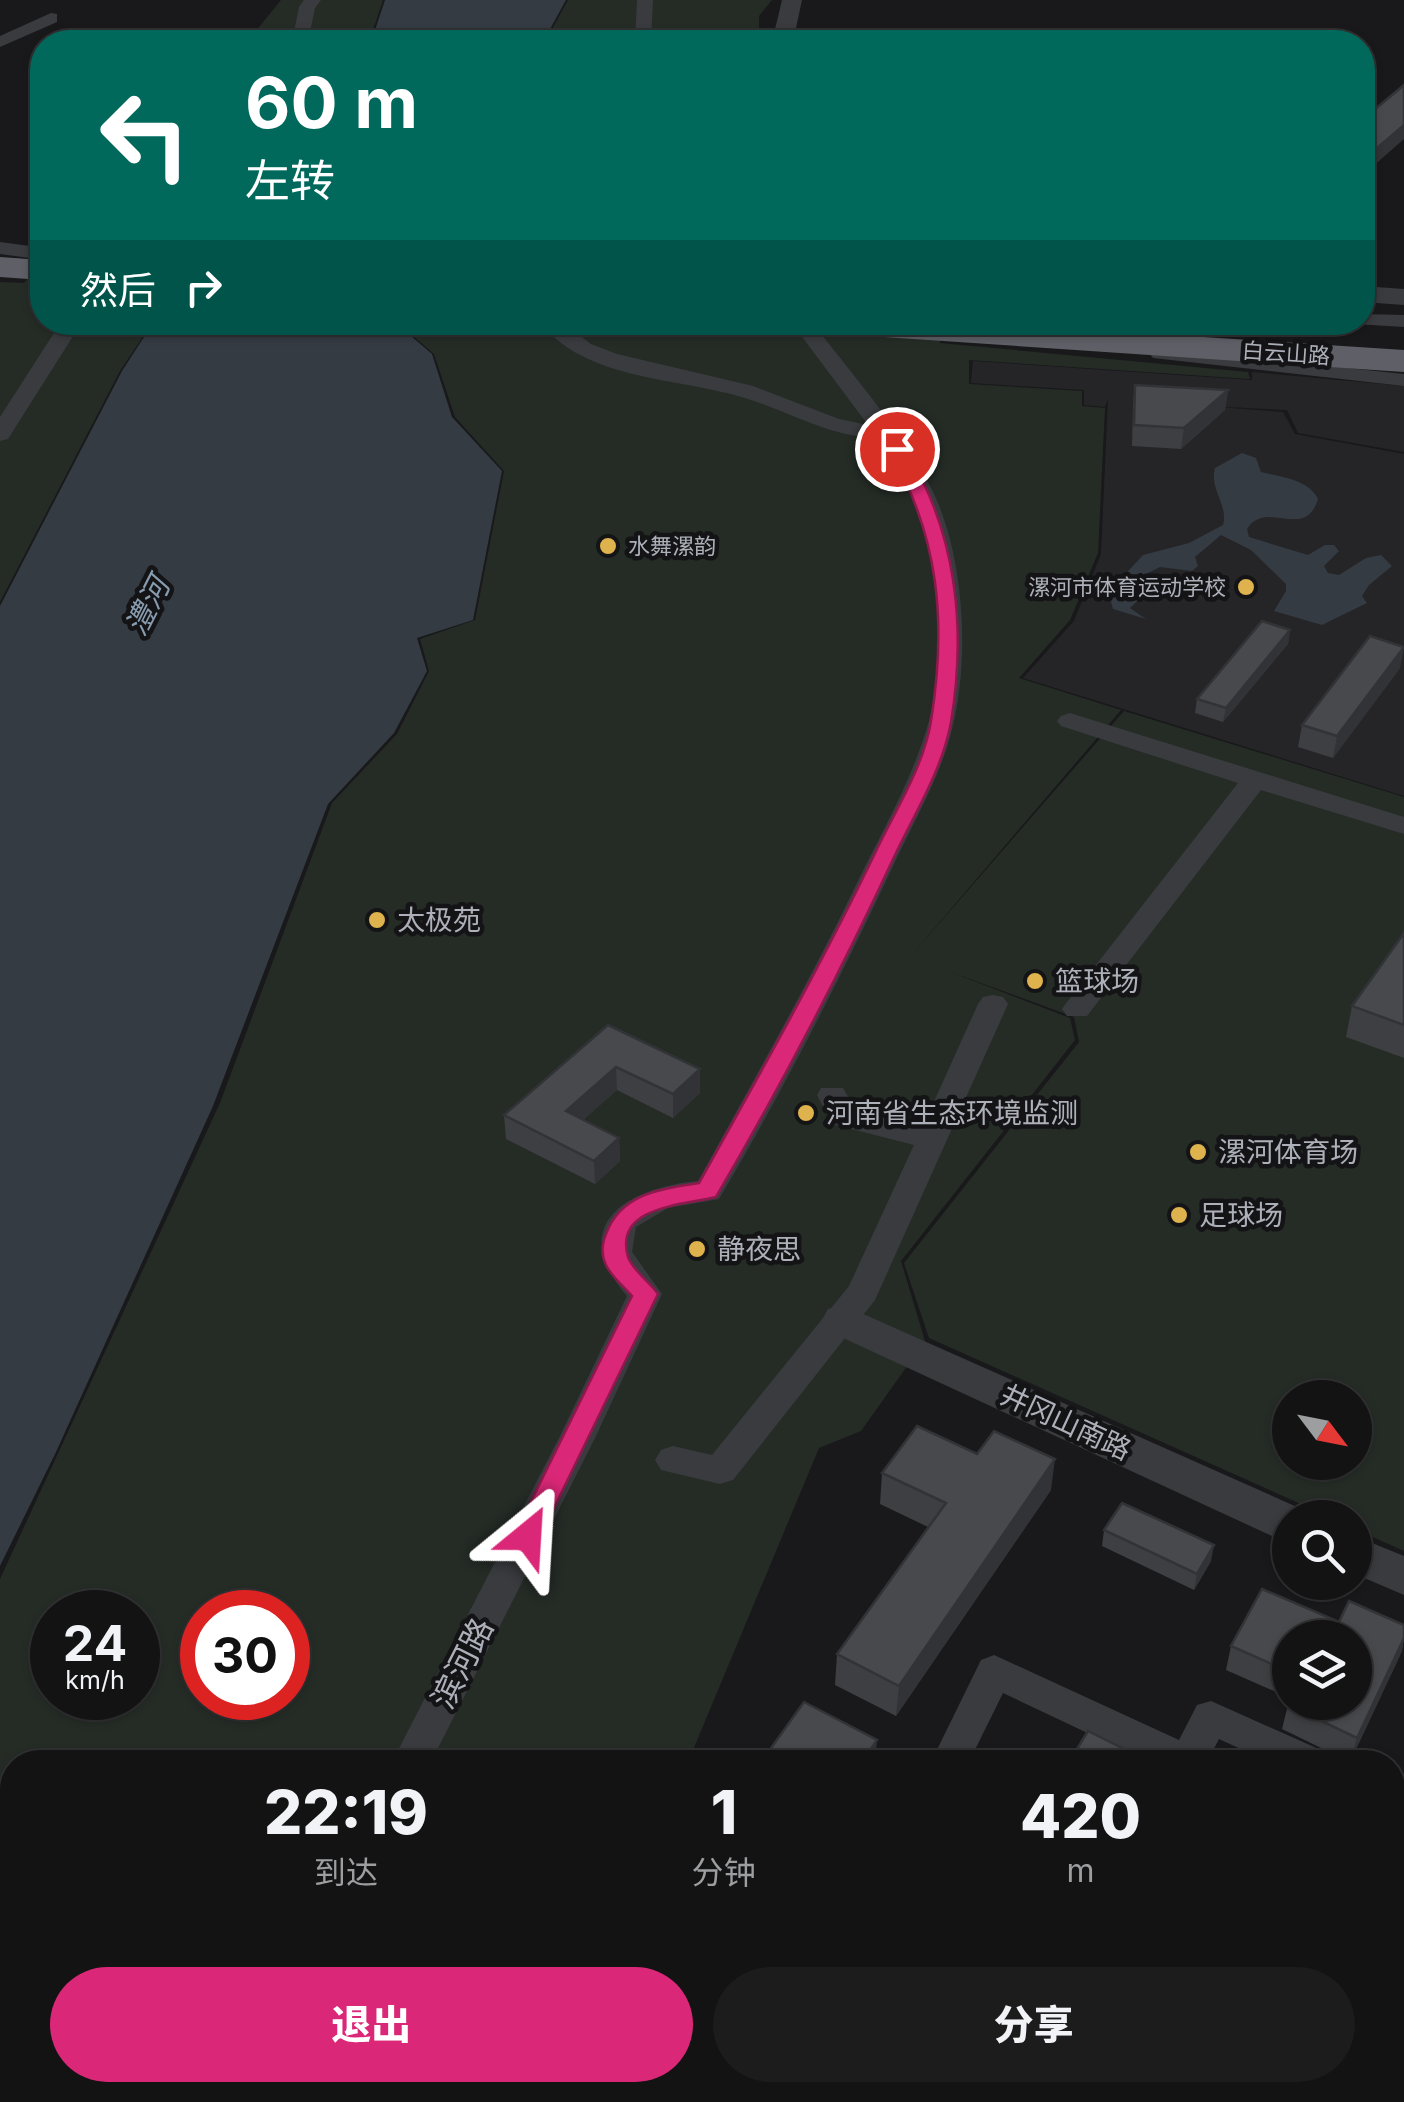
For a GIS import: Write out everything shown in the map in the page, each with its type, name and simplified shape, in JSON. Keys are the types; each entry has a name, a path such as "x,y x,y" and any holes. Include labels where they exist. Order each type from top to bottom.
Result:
{"highway":[{"name":"白云山路","path":"1007,335 1404,360"},
{"name":"白云山路","path":"1321,335 1404,340"}],"street":[{"path":"302,30 307,7 313,0"},
{"path":"644,30 645,0"},
{"path":"786,30 792,0"},
{"path":"0,42 51,18"},
{"path":"1375,295 1404,297"},
{"path":"1375,320 1404,321"},
{"path":"0,434 64,335"},
{"path":"562,335 636,367 744,391 852,432 885,432"},
{"path":"810,335 885,432"},
{"path":"976,335 1404,380"},
{"name":"滨河路","path":"418,1750 646,1294 617,1263 614,1243 621,1225 636,1209 657,1198 708,1191 847,935 925,770 941,724 948,664 946,584 921,490 885,432"},
{"path":"1070,721 1404,826"},
{"path":"1077,1009 1255,779"},
{"path":"673,1460 720,1470 863,1292 994,1004"},
{"path":"832,1094 843,1117 933,1139"},
{"name":"井冈山南路","path":"843,1320 1272,1516"},
{"path":"1372,1562 1404,1576"},
{"path":"956,1750 994,1670 1162,1750"},
{"path":"1193,1750 1211,1717 1281,1750"}],"shaded area":[{"path":"281,0 383,0 373,30 257,30"},
{"path":"568,0 772,0 759,16 759,30 552,30"},
{"path":"30,276 30,335 144,335 120,371 0,602 0,282 24,283"},
{"path":"412,335 941,335 940,343 1248,372 1250,379 969,360 969,384 1082,391 1082,406 1105,408 1098,553 1070,620 1019,678 1121,710 909,958 1124,711 1404,797 1404,1551 1372,1537 1372,1500 1292,1500 929,1338 904,1263 1079,1042 1074,1017 948,971 1070,1018 1075,1040 901,1261 925,1341 861,1431 819,1448 693,1750 0,1750 0,1579 220,1103 332,803 397,734 429,671 420,639 475,620 504,471 455,417 434,354"},
{"name":"漯河市体育运动学校","path":"973,361 1252,380 1252,372 1404,386 1404,452 1298,433 1287,410 1207,406 1283,412 1295,434 1404,454 1404,796 1023,678 1074,621 1101,554 1108,399 1105,407 1084,405 1084,390 971,383"}],"water":[{"path":"385,0 566,0 550,30 375,30"},
{"name":"澧河","path":"145,335 410,335 432,354 452,417 502,471 473,620 417,638 427,671 394,733 328,804 213,1106 0,1566 0,606 122,371"},
{"path":"1242,453 1256,458 1261,472 1301,483 1318,499 1304,517 1265,517 1255,521 1247,529 1249,537 1308,555 1325,545 1334,545 1339,551 1324,566 1328,573 1339,575 1366,558 1381,555 1392,566 1369,585 1362,596 1367,603 1322,625 1274,611 1286,584 1251,550 1221,535 1195,557 1198,566 1192,571 1160,567 1148,573 1144,595 1130,608 1146,619 1113,609 1111,602 1119,581 1143,555 1189,543 1223,525 1215,468"}],"building":[{"path":"1404,85 1404,125 1375,150 1375,109"},
{"path":"1135,385 1228,390 1184,428 1134,425"},
{"path":"1262,621 1290,630 1226,708 1197,699"},
{"path":"1370,636 1404,647 1337,736 1302,725"},
{"path":"1404,933 1404,1025 1352,1006"},
{"path":"608,1025 700,1069 673,1094 616,1067 566,1111 619,1138 594,1161 504,1115"},
{"path":"917,1426 977,1454 994,1431 1055,1459 899,1686 837,1654 946,1503 882,1473"},
{"path":"1122,1503 1214,1545 1197,1574 1104,1530"},
{"path":"1262,1589 1272,1593 1272,1600 1288,1600 1334,1620 1272,1620 1272,1664 1231,1646"},
{"path":"1349,1601 1404,1625 1404,1638 1372,1706 1372,1620 1340,1620"},
{"path":"804,1702 877,1740 870,1750 770,1750"},
{"path":"1319,1720 1365,1720 1357,1738"},
{"path":"1088,1731 1126,1750 1076,1750"}],"place":[{"name":"水舞漯韵","path":"608,546"},
{"name":"漯河市体育运动学校","path":"1246,587"},
{"name":"太极苑","path":"377,920"},
{"name":"篮球场","path":"1035,981"},
{"name":"河南省生态环境监测","path":"806,1113"},
{"name":"漯河体育场","path":"1198,1152"},
{"name":"足球场","path":"1179,1215"},
{"name":"静夜思","path":"697,1249"}],"route":[{"path":"528,1536 646,1294 617,1263 614,1243 621,1225 636,1209 657,1198 708,1191 868,893 925,770 941,724 948,664 949,600 940,551 921,490 897,449"}]}
